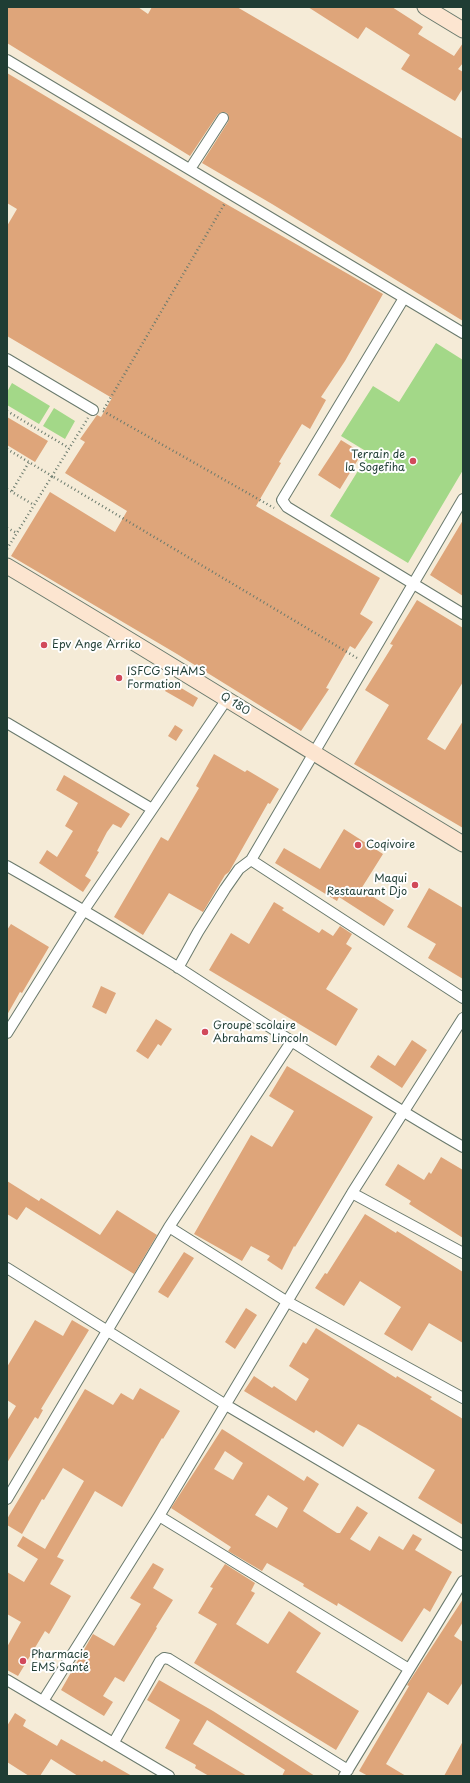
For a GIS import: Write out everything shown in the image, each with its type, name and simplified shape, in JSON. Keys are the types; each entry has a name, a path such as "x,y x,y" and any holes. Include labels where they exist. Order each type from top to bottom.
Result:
{"street":[{"path":"425,7 463,30"},
{"path":"7,60 463,333"},
{"path":"190,169 222,118"},
{"path":"404,298 282,500 283,504 287,507 463,614"},
{"path":"7,359 98,411"},
{"path":"178,968 198,932 225,889 239,869 251,860 463,499"},
{"name":"Q 180","path":"7,566 463,844"},
{"path":"7,1033 84,910 227,699"},
{"path":"7,724 152,809"},
{"path":"251,860 463,998"},
{"path":"7,866 84,910 178,968 291,1042 403,1112 463,1147"},
{"path":"43,1701 159,1516 226,1405 286,1301 352,1193 463,1018"},
{"path":"7,1499 169,1227 291,1042"},
{"path":"352,1193 463,1253"},
{"path":"169,1227 286,1301 463,1398"},
{"path":"7,1268 226,1405 463,1545"},
{"path":"159,1516 409,1669"},
{"path":"114,1742 160,1662 164,1658 169,1659 346,1773 463,1581"},
{"path":"7,1680 114,1742 169,1776"}],"path":[{"path":"7,549 69,448 98,411 231,194"},
{"path":"7,411 69,448"},
{"path":"98,411 273,508 283,504"},
{"path":"7,449 367,664"},
{"path":"12,491 29,462"},
{"path":"7,488 34,505"},
{"path":"7,528 17,534"}],"green space":[{"name":"Terrain de la Sogefiha","path":"436,343 463,360 463,470 408,563 330,516 369,453 341,436 373,386 399,402"},
{"path":"12,383 50,406 39,424 7,405 7,392"},
{"path":"54,408 75,421 65,439 43,426"}],"building":[{"path":"7,7 138,7 148,14 152,7 237,7 463,139 463,321 202,163 228,122 229,118 227,113 223,112 218,114 190,156 7,43"},
{"path":"308,7 392,7 423,27 418,34 454,56 463,43 463,63 458,69 463,72 463,88 455,101 401,69 410,55 366,27 358,39"},
{"path":"7,73 221,201 383,294 345,361 321,397 326,400 310,429 302,424 279,462 281,463 256,506 380,578 360,614 373,622 355,649 350,646 326,688 329,689 301,731 177,654 11,556 50,492 115,532 127,511 65,473 85,442 80,439 97,415 101,417 112,398 7,336 7,226 17,209 7,203"},
{"path":"7,417 48,441 35,462 7,445"},
{"path":"341,440 362,453 340,489 318,475"},
{"path":"463,520 463,596 430,575"},
{"path":"417,600 463,628 463,682 427,739 445,750 463,721 463,828 354,764 389,705 365,690 393,645 390,644"},
{"path":"171,682 198,698 193,707 165,691"},
{"path":"175,725 183,730 176,741 168,736"},
{"path":"214,754 245,772 247,770 279,789 270,804 268,803 229,872 225,875 203,912 169,893 143,935 114,917 161,837 168,841 199,788 196,786"},
{"path":"64,775 130,814 121,828 113,824 107,832 97,851 99,852 85,876 91,880 83,892 39,863 47,850 57,857 73,831 65,826 78,803 56,790"},
{"path":"344,829 383,854 361,889 394,910 384,926 339,897 337,901 275,863 284,848 320,869"},
{"path":"429,888 463,908 463,979 428,958 436,944 407,927"},
{"path":"274,902 284,908 282,910 319,933 322,929 333,936 340,926 352,934 346,944 352,948 326,989 358,1009 336,1046 209,970 231,933 249,944"},
{"path":"11,924 49,947 22,993 20,992 7,1015 7,930"},
{"path":"101,986 116,993 106,1014 92,1007"},
{"path":"156,1019 172,1029 161,1046 158,1044 148,1059 136,1051"},
{"path":"412,1040 427,1050 402,1088 370,1067 378,1055 395,1066"},
{"path":"287,1066 373,1117 295,1247 294,1246 282,1270 267,1260 270,1256 251,1246 242,1261 194,1234 251,1135 272,1147 294,1111 269,1096"},
{"path":"441,1157 463,1170 463,1238 409,1204 411,1201 385,1185 398,1164 424,1180 429,1172 431,1174"},
{"path":"7,1181 39,1201 41,1198 100,1235 117,1210 157,1235 134,1274 26,1207 17,1220 7,1214"},
{"path":"365,1214 396,1233 397,1231 463,1272 463,1343 429,1323 412,1351 384,1334 401,1307 360,1281 344,1306 315,1288 325,1273 327,1274"},
{"path":"184,1252 194,1258 168,1298 158,1292"},
{"path":"246,1308 257,1315 235,1349 225,1342"},
{"path":"35,1320 63,1336 72,1320 89,1330 41,1409 43,1410 38,1419 35,1417 7,1463 7,1421 16,1406 7,1400 7,1367"},
{"path":"316,1328 396,1378 397,1376 432,1397 430,1399 463,1419 463,1525 418,1498 435,1470 358,1424 343,1447 316,1430 314,1433 244,1391 254,1376 272,1388 274,1386 296,1401 309,1379 289,1366 303,1342 306,1344"},
{"path":"140,1388 180,1411 163,1439 162,1438 122,1507 95,1491 57,1557 64,1560 50,1584 71,1596 49,1634 45,1631 18,1676 7,1670 7,1647 21,1622 7,1614 7,1572 24,1582 38,1559 17,1546 23,1536 45,1549 84,1481 63,1468 44,1500 42,1499 22,1534 7,1525 7,1519 85,1389 113,1405 121,1393 133,1400"},
{"path":"222,1429 304,1481 307,1476 319,1484 303,1511 337,1533 340,1533 357,1506 368,1513 350,1539 370,1551 379,1536 403,1550 413,1534 422,1539 415,1550 452,1572 430,1612 424,1608 402,1642 338,1603 337,1606 303,1586 304,1584 267,1563 262,1571 228,1551 231,1547 171,1508","holes":["225,1451 243,1463 233,1480 214,1469","268,1495 288,1508 277,1528 255,1515"]},
{"path":"153,1563 164,1569 153,1588 173,1600 124,1682 115,1677 103,1696 113,1702 104,1716 61,1690 93,1634 114,1646 141,1604 130,1598"},
{"path":"225,1564 255,1583 251,1591 255,1593 236,1624 268,1644 289,1611 321,1633 296,1672 359,1711 336,1750 194,1663 217,1624 198,1613 213,1588 210,1587"},
{"path":"463,1599 463,1622 454,1636 463,1642 463,1682 448,1705 428,1692 386,1764 406,1776 368,1776 359,1771 409,1686 407,1685"},
{"path":"159,1680 213,1711 315,1776 282,1776 285,1770 207,1720 193,1744 247,1776 209,1776 195,1768 196,1765 165,1748 180,1720 147,1700"},
{"path":"15,1713 26,1720 23,1726 57,1746 61,1739 102,1762 104,1760 132,1776 78,1776 51,1759 40,1776 29,1776 7,1762 7,1726"},
{"path":"463,1741 463,1776 444,1776"}],"place":[{"name":"Terrain de la Sogefiha","path":"413,461"},
{"name":"Epv Ange Arriko","path":"44,645"},
{"name":"ISFCG SHAMS Formation","path":"119,678"},
{"name":"Coqivoire","path":"358,845"},
{"name":"Maqui Restaurant Djo","path":"415,885"},
{"name":"Groupe scolaire Abrahams Lincoln","path":"205,1032"},
{"name":"Pharmacie EMS Santé","path":"23,1661"}]}
